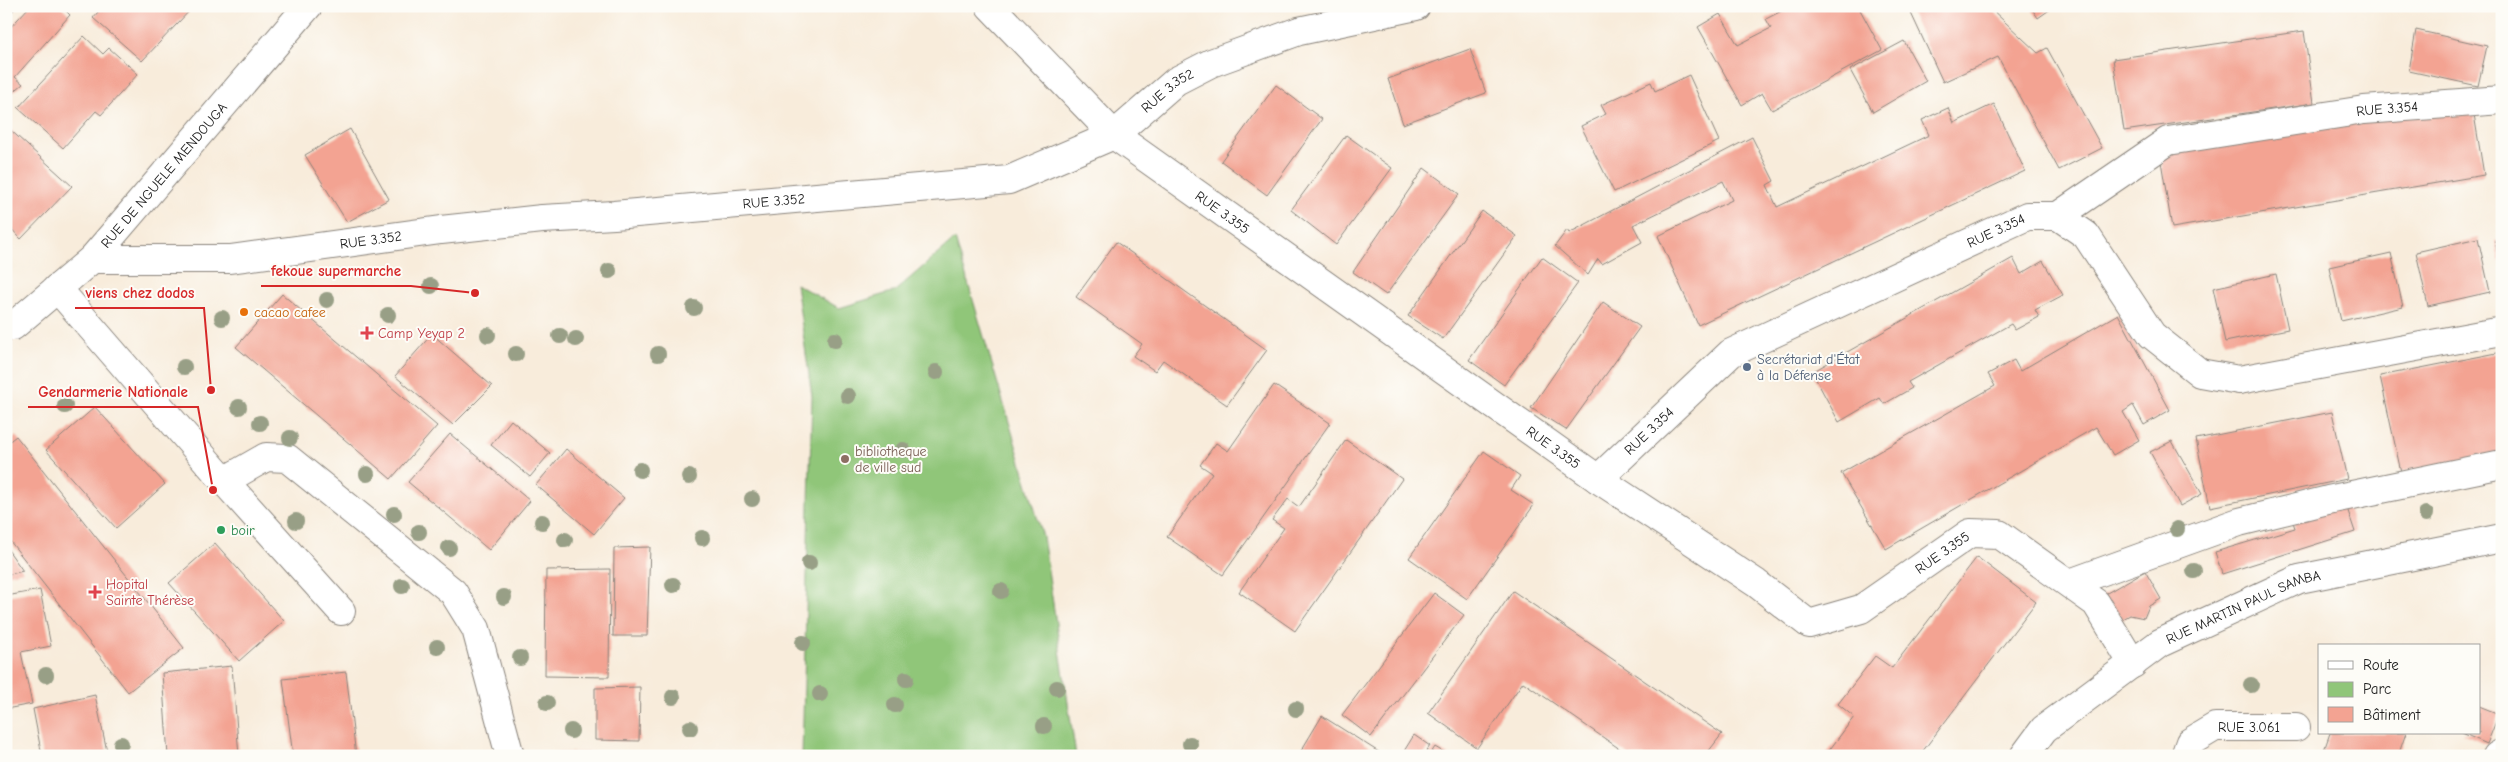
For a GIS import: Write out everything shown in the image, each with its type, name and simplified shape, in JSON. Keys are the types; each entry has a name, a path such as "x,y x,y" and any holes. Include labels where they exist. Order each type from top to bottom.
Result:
{"street":[{"name":"RUE DE NGUELE MENDOUGA","path":"8,328 92,259 308,6"},
{"name":"RUE 3.355","path":"990,6 1114,135 1598,479 1756,583 1809,624 1861,609 1970,533 1999,534 2096,603 2133,664"},
{"name":"RUE 3.352","path":"92,259 230,259 441,230 542,219 614,215 1009,180 1114,135 1176,81 1211,63 1299,31 1416,6"},
{"name":"RUE 3.354","path":"1598,479 1731,353 2028,216 2058,216 2168,141 2364,110 2502,100"},
{"path":"2058,216 2086,235 2152,335 2200,373 2239,380 2502,330"},
{"path":"57,288 224,481 341,612"},
{"path":"224,481 266,458 287,458 453,592 476,629 510,756"},
{"path":"2070,583 2239,522 2328,500 2502,464"},
{"name":"RUE MARTIN PAUL SAMBA","path":"2024,756 2044,729 2160,644 2299,579 2502,538"},
{"name":"RUE 3.061","path":"2185,756 2190,742 2215,727 2296,727"},
{"path":"2497,756 2502,753"}],"green space":[{"path":"955,239 1043,537 1076,756 802,756 812,396 796,284 839,308 895,291"}],"building":[{"path":"6,6 16,6 6,20"},
{"path":"30,6 61,6 70,15 15,77 23,84 6,98 6,32"},
{"path":"103,6 194,6 142,61 93,18"},
{"path":"1791,6 1858,6 1882,50 1772,110 1762,93 1742,105 1698,27 1720,14 1738,45 1771,28 1766,19"},
{"path":"1921,6 1988,6 2038,53 2047,48 2102,148 2059,170 1998,57 1943,82 1910,11"},
{"path":"2030,6 2055,6 2038,18"},
{"path":"2416,30 2487,46 2478,86 2409,71"},
{"path":"2304,31 2314,103 2124,131 2113,59"},
{"path":"84,36 103,54 109,48 138,74 101,115 96,111 63,148 18,108"},
{"path":"1904,41 1926,81 1873,112 1850,70"},
{"path":"1470,49 1486,93 1403,124 1388,79"},
{"path":"1689,75 1719,141 1614,192 1581,126 1606,114 1601,105 1651,82 1655,91"},
{"path":"1276,85 1322,119 1267,195 1221,161"},
{"path":"2472,102 2484,175 2172,228 2160,155"},
{"path":"1994,104 2025,171 1698,325 1658,236 1732,200 1723,181 1633,225 1642,242 1602,264 1598,259 1588,275 1555,246 1567,230 1569,233 1752,137 1774,181 1767,185 1777,207 1929,135 1922,120 1948,108 1954,123"},
{"path":"6,126 72,186 21,239 6,223"},
{"path":"350,129 389,199 347,222 305,155"},
{"path":"1346,135 1392,168 1336,245 1291,210"},
{"path":"1424,168 1459,194 1386,295 1353,272"},
{"path":"1482,211 1517,236 1443,339 1408,316"},
{"path":"2478,238 2490,292 2428,306 2416,252"},
{"path":"2502,240 2502,267 2501,267 2495,241"},
{"path":"1116,242 1267,350 1227,405 1163,360 1155,371 1133,356 1142,344 1076,297"},
{"path":"2391,253 2403,307 2341,321 2329,267"},
{"path":"1542,257 1578,283 1504,385 1469,360"},
{"path":"2013,258 2021,274 2043,261 2063,295 2035,310 2039,317 2015,330 2011,324 1908,382 1912,388 1884,404 1880,398 1839,422 1812,372"},
{"path":"2276,274 2288,329 2225,342 2213,288"},
{"path":"282,294 437,426 391,479 236,347"},
{"path":"1603,302 1640,327 1566,430 1531,408"},
{"path":"2118,314 2170,410 2144,425 2133,405 2123,412 2139,440 2113,455 2096,427 1886,549 1841,473 1995,386 1988,374 2014,360 2020,371"},
{"path":"432,334 492,386 453,425 395,376"},
{"path":"2502,352 2502,452 2401,472 2380,376"},
{"path":"1274,385 1330,423 1223,575 1167,537 1212,473 1200,465 1216,443 1228,451"},
{"path":"95,407 165,484 116,528 46,450"},
{"path":"2332,412 2347,479 2210,507 2196,439"},
{"path":"511,420 550,453 530,477 491,445"},
{"path":"450,434 530,501 489,550 408,482"},
{"name":"Hopital Sainte Thérèse","path":"16,436 184,648 128,692 6,536 6,444"},
{"path":"1346,440 1402,479 1295,631 1239,592 1284,528 1272,520 1288,499 1299,507"},
{"path":"2172,441 2202,494 2180,506 2150,452"},
{"path":"566,449 624,498 594,534 536,485"},
{"path":"1484,451 1520,476 1511,490 1534,505 1467,599 1409,558"},
{"path":"2346,505 2355,532 2222,574 2215,552 2295,528 2293,522"},
{"path":"215,543 284,621 239,661 169,583"},
{"path":"6,547 23,571 6,575"},
{"path":"650,547 647,636 613,636 614,548"},
{"path":"1977,557 2036,602 1919,756 1825,756 1854,717 1838,704 1875,656 1892,668"},
{"path":"610,569 609,677 545,676 546,570"},
{"path":"2145,571 2161,599 2149,606 2144,618 2130,615 2114,624 2100,597"},
{"path":"40,590 51,646 21,652 32,704 6,709 6,596"},
{"path":"1513,591 1722,734 1708,752 1713,756 1630,756 1523,682 1477,748 1428,713"},
{"path":"1434,593 1464,615 1371,737 1342,715"},
{"path":"232,666 239,756 168,756 162,673"},
{"path":"346,672 356,756 293,756 283,679"},
{"path":"640,687 639,741 595,740 595,688"},
{"path":"95,695 108,756 42,756 33,709"},
{"path":"2480,706 2499,714 2487,744 2464,734 2480,734"},
{"path":"1322,716 1385,756 1298,756"},
{"path":"2330,734 2406,734 2398,756 2322,756"},
{"path":"1414,735 1430,746 1423,756 1401,756"},
{"path":"1435,747 1450,756 1429,756"},
{"path":"608,752 608,756 545,756 545,753"}],"place":[{"name":"fekoue supermarche","path":"475,293"},
{"name":"cacao cafee","path":"244,312"},
{"name":"Camp Yeyap 2","path":"367,333"},
{"name":"Secrétariat d'État à la Défense","path":"1747,367"},
{"name":"viens chez dodos","path":"211,390"},
{"name":"bibliotheque de ville sud","path":"845,459"},
{"name":"Gendarmerie Nationale","path":"213,490"},
{"name":"boir","path":"221,530"},
{"name":"Hopital Sainte Thérèse","path":"95,592"}]}
